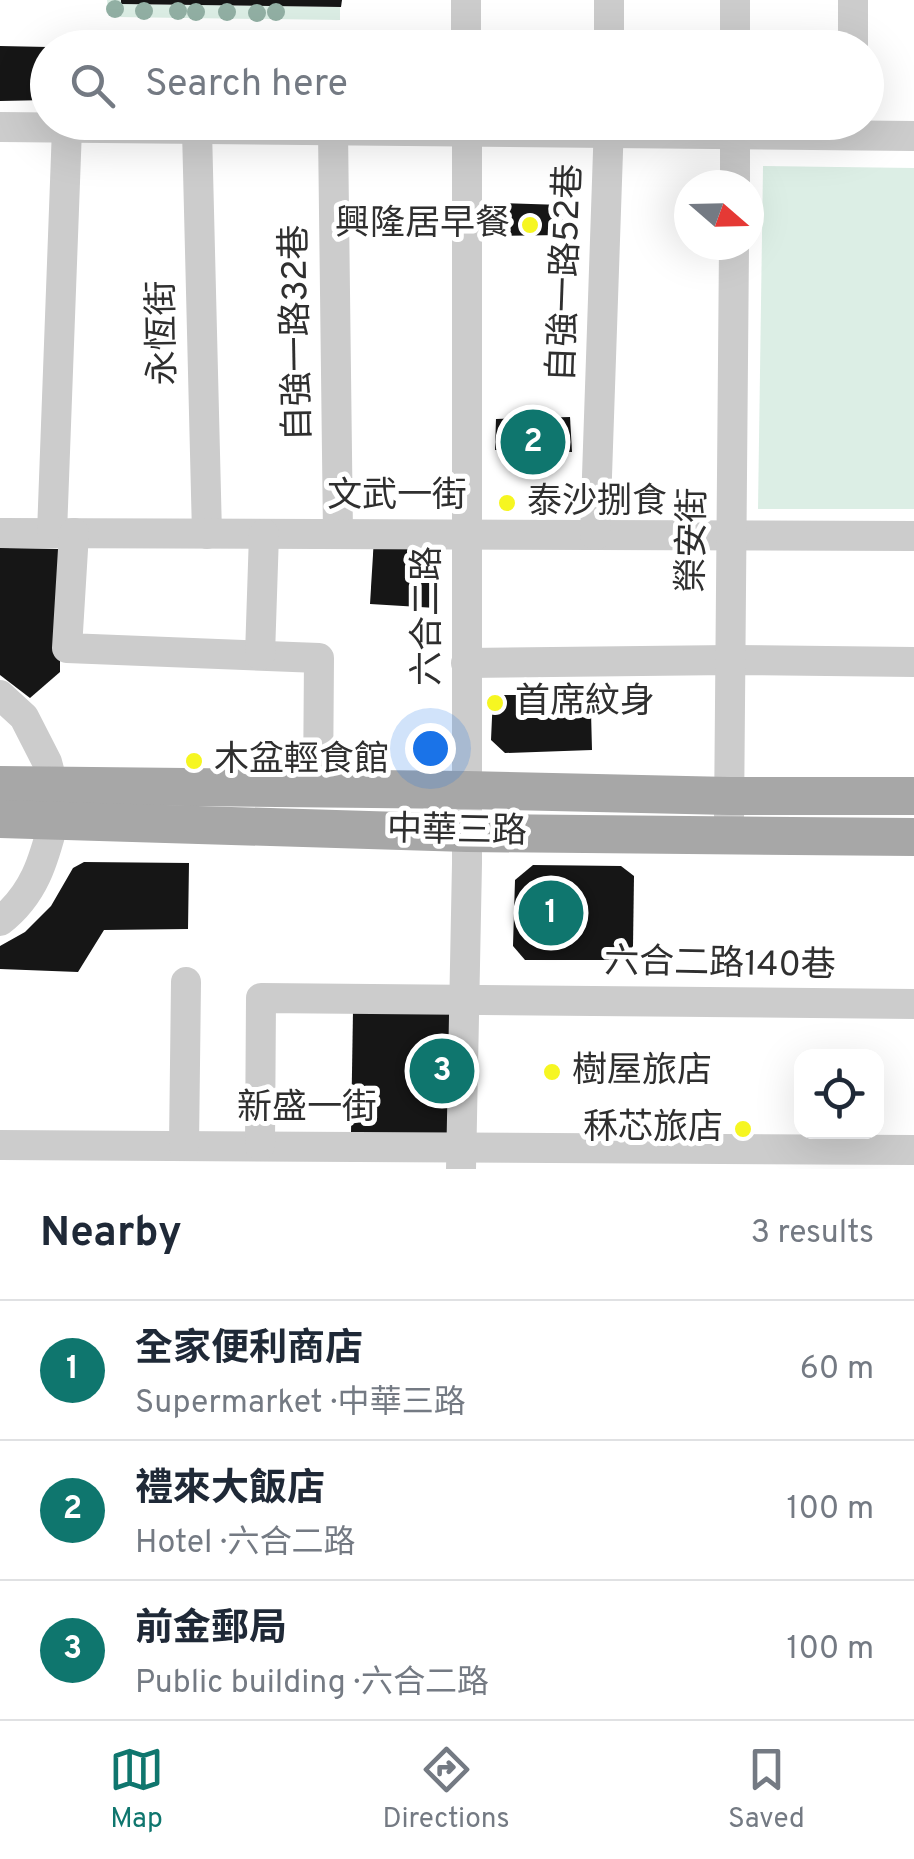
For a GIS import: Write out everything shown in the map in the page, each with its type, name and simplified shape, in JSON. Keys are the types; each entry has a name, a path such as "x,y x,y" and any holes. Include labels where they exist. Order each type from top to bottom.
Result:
{"main road":[{"name":"中華三路","path":"0,785 53,802 467,832 914,837"},
{"name":"中華三路","path":"0,819 53,802 318,790 914,796"}],"street":[{"path":"466,0 466,30"},
{"path":"609,30 610,0"},
{"path":"735,0 735,30"},
{"path":"853,0 853,30"},
{"path":"0,128 30,128"},
{"path":"884,133 914,136"},
{"path":"66,140 63,533 67,648 319,658 318,790"},
{"name":"永恆街","path":"197,140 207,534"},
{"name":"自強一路32巷","path":"333,140 338,534"},
{"name":"六合二路","path":"462,1158 467,832 467,140"},
{"name":"自強一路52巷","path":"595,535 609,140"},
{"path":"735,140 735,170"},
{"name":"榮安街","path":"729,837 734,260"},
{"name":"文武一街","path":"0,533 914,536"},
{"path":"260,655 264,534"},
{"path":"466,663 914,662"},
{"path":"0,695 24,718 47,762 53,802 42,868 14,911 0,921"},
{"path":"186,982 204,1154"},
{"name":"六合二路140巷","path":"260,1146 261,998 914,1004"},
{"name":"新盛一街","path":"0,1145 83,1157 204,1154 260,1146 344,1158 856,1160 914,1150"}],"shaded area":[{"path":"107,0 121,0 122,4 340,7 340,20 116,17 108,11"},
{"path":"763,166 914,168 914,509 758,509"}],"building":[{"path":"121,0 342,0 341,7 121,4"},
{"path":"0,46 30,47 30,100 0,101"},
{"path":"496,203 562,205 563,235 497,236"},
{"path":"570,417 572,452 495,450 496,419"},
{"path":"374,538 440,542 436,608 370,604"},
{"path":"0,548 60,549 60,672 30,698 0,675"},
{"path":"493,695 548,695 548,714 591,712 592,750 505,753 491,740"},
{"path":"84,862 189,863 188,929 104,930 78,972 0,969 0,946 25,932 51,906 73,868"},
{"path":"533,865 621,866 634,876 633,946 624,960 525,960 513,946 515,880"},
{"path":"353,1011 456,1013 454,1134 351,1133"}],"place":[{"name":"興隆居早餐","path":"530,225"},
{"name":"禮來大飯店","path":"533,442"},
{"name":"泰沙捌食","path":"507,503"},
{"name":"首席紋身","path":"495,703"},
{"name":"木盆輕食館","path":"194,761"},
{"name":"全家便利商店","path":"551,913"},
{"name":"前金郵局","path":"442,1071"},
{"name":"樹屋旅店","path":"552,1072"},
{"name":"秝芯旅店","path":"743,1129"}]}
